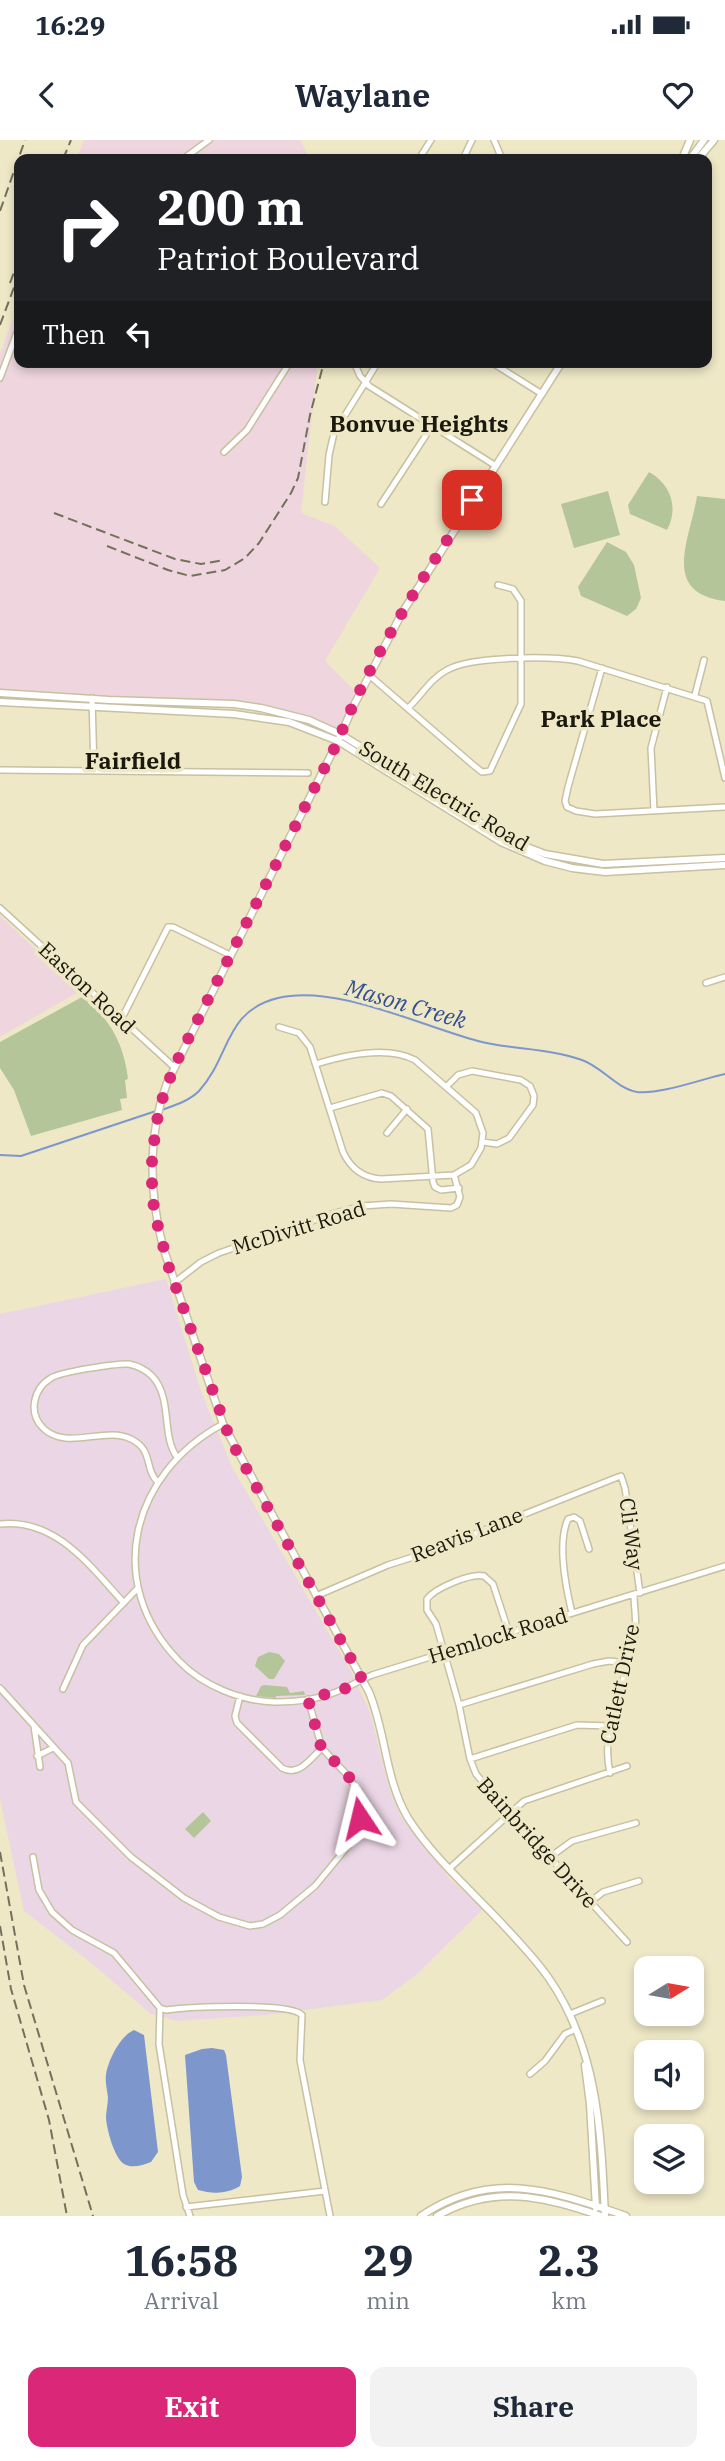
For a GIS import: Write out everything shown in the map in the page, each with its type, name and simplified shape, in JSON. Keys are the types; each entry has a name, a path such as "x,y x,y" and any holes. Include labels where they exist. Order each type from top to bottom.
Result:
{"main road":[{"path":"702,154 714,140"},
{"path":"558,368 402,613 174,1067 155,1124 152,1195 157,1224 174,1283 223,1424 362,1679 379,1720 401,1805 413,1825 450,1868 540,1966 570,2014 594,2084 601,2214"},
{"name":"South Electric Road","path":"0,693 261,708 309,720 501,842 545,861 572,868 612,872 725,865"},
{"name":"South Electric Road","path":"0,702 255,716 302,726 339,738 417,780 497,833 545,854 603,864 725,858"},
{"path":"596,2123 596,2206 601,2214"},
{"path":"421,2216 464,2195 503,2188 545,2190 596,2206"},
{"path":"437,2216 477,2200 519,2196 545,2198 601,2214 626,2216"}],"street":[{"path":"190,154 209,140"},
{"path":"0,377 14,340"},
{"path":"224,452 247,430 285,368"},
{"path":"357,368 365,383 496,466"},
{"path":"325,502 331,442 337,427 374,368"},
{"path":"501,368 542,394"},
{"path":"381,504 432,426"},
{"path":"369,675 472,764 485,772 493,768 522,704 520,597 513,589 498,585"},
{"path":"408,708 447,669 478,661 569,659 704,698 709,704 725,778"},
{"path":"695,695 704,660"},
{"path":"602,668 568,787 565,801 569,809 595,814 725,807"},
{"path":"653,811 650,748 667,687"},
{"path":"92,698 94,771"},
{"path":"0,770 308,773"},
{"name":"Easton Road","path":"0,908 174,1067"},
{"path":"121,1020 168,927 230,955"},
{"path":"706,983 725,977"},
{"name":"McDivitt Road","path":"279,1027 294,1030 304,1037 310,1047 345,1157 358,1172 381,1180 454,1175"},
{"path":"316,1064 347,1056 397,1054 419,1062 476,1113 482,1127 483,1142 471,1165 454,1175 459,1188 441,1189 435,1187 428,1129 391,1096 382,1093 330,1108"},
{"path":"447,1086 458,1074 472,1071 521,1080 530,1086 534,1096 533,1105 509,1138 497,1144 483,1142"},
{"path":"387,1133 407,1109"},
{"name":"McDivitt Road","path":"174,1283 201,1262 219,1253 335,1213 362,1206 390,1204 451,1208 459,1201 459,1188"},
{"path":"158,1482 154,1479 148,1455 138,1443 129,1438 118,1435 65,1438 53,1435 43,1428 37,1419 34,1406 42,1385 57,1376 109,1366 128,1364 142,1368 160,1387 177,1457"},
{"path":"63,1689 82,1647 137,1589 138,1533 147,1500 177,1457 200,1437 223,1424"},
{"name":"Reavis Lane","path":"316,1596 396,1562 429,1552 619,1476"},
{"name":"Cli Way","path":"619,1476 625,1488 637,1594"},
{"path":"572,1613 564,1566 564,1532 568,1519 574,1517 580,1521 589,1549"},
{"path":"0,1524 34,1526 55,1535 79,1555 124,1603"},
{"name":"Hemlock Road","path":"137,1589 163,1645 196,1675 240,1696 274,1702 308,1699 344,1689 362,1679 444,1652 725,1566"},
{"name":"Bainbridge Drive","path":"509,1633 491,1581 483,1575 471,1576 435,1591 427,1599 427,1610 436,1624 459,1705 470,1759 479,1779 627,1942"},
{"name":"Catlett Drive","path":"610,1773 606,1749 635,1632 637,1594"},
{"path":"459,1705 593,1664 609,1661 627,1663"},
{"path":"0,1688 68,1763 76,1802 131,1857 184,1898 219,1917 250,1926 269,1922 309,1892 341,1856 358,1828 360,1812 356,1789 349,1777 322,1748 308,1699"},
{"path":"240,1696 235,1716 237,1723 282,1768 289,1772 297,1771 322,1748"},
{"path":"470,1759 577,1725 610,1726"},
{"path":"34,1726 40,1767"},
{"path":"37,1756 53,1748"},
{"path":"450,1868 509,1813 532,1797 627,1766"},
{"path":"550,1857 572,1841 636,1823"},
{"path":"33,1857 39,1889 52,1912 72,1930 114,1953 160,2008 166,2010 220,2006 299,2010 302,2015 300,2060 330,2216"},
{"path":"590,1902 603,1892 639,1881"},
{"path":"570,2014 602,2001"},
{"path":"160,2008 159,2044 186,2207 190,2216"},
{"path":"530,2074 545,2061 565,2034 576,2029"},
{"path":"186,2207 325,2191"}],"shaded area":[{"path":"84,140 300,140 307,154 78,154"},
{"path":"14,317 14,368 317,368 301,513 335,526 380,568 325,661 356,692 339,730 307,715 247,704 0,691 0,353"},
{"path":"0,916 80,991 0,1037"},
{"path":"166,1279 202,1394 232,1467 352,1673 370,1712 389,1788 400,1815 450,1879 483,1909 416,1975 382,2000 265,2015 177,2021 151,2014 24,1911 0,1799 0,1314"}],"green space":[{"path":"649,472 663,483 671,497 671,522 667,530 630,514 628,505"},
{"path":"608,491 620,535 574,548 561,504"},
{"path":"697,496 725,499 725,601 705,596 692,587 686,575 686,545"},
{"path":"607,542 626,552 634,565 641,598 636,609 627,616 581,596 578,587"},
{"path":"82,997 108,1023 119,1043 128,1079 125,1080 127,1098 120,1099 122,1110 31,1136 14,1090 0,1068 0,1042"},
{"path":"269,1652 279,1654 285,1661 274,1679 269,1679 255,1666 258,1657"},
{"path":"261,1686 287,1687 290,1693 304,1691 305,1695 276,1698 256,1696"},
{"path":"203,1812 211,1821 194,1838 185,1829"}],"water":[{"path":"134,2030 144,2035 158,2152 151,2162 134,2166 120,2161 112,2143 106,2118 106,2080 112,2055 124,2037"},
{"path":"212,2048 224,2050 226,2055 242,2177 240,2186 220,2192 198,2190 194,2182 185,2055"}],"waterway":[{"name":"Mason Creek","path":"162,1110 199,1091 217,1064 230,1036 247,1013 260,1004 301,995 352,1001 478,1041 569,1056 589,1063 622,1086 637,1092 668,1089 725,1074"},
{"name":"Mason Creek","path":"0,1155 21,1156 156,1111"}],"railway":[{"path":"20,154 25,140"},
{"path":"65,154 71,140"},
{"path":"0,211 14,171"},
{"path":"10,283 14,272"},
{"path":"0,325 14,287"},
{"path":"107,546 190,576 225,570 245,558 259,543 298,478 322,368"},
{"path":"54,513 175,559 201,564 224,560"},
{"path":"0,1852 24,1985 93,2216"},
{"path":"0,1926 11,1989 49,2120 67,2216"}],"district":[{"name":"Bonvue Heights","path":"419,424"},
{"name":"Park Place","path":"601,719"},
{"name":"Fairfield","path":"133,761"}],"route":[{"path":"360,1818 356,1789 349,1777 321,1747 308,1699 344,1689 362,1679 223,1424 169,1268 157,1224 151,1178 153,1140 159,1108 174,1067 353,707 402,613 472,500"}]}
